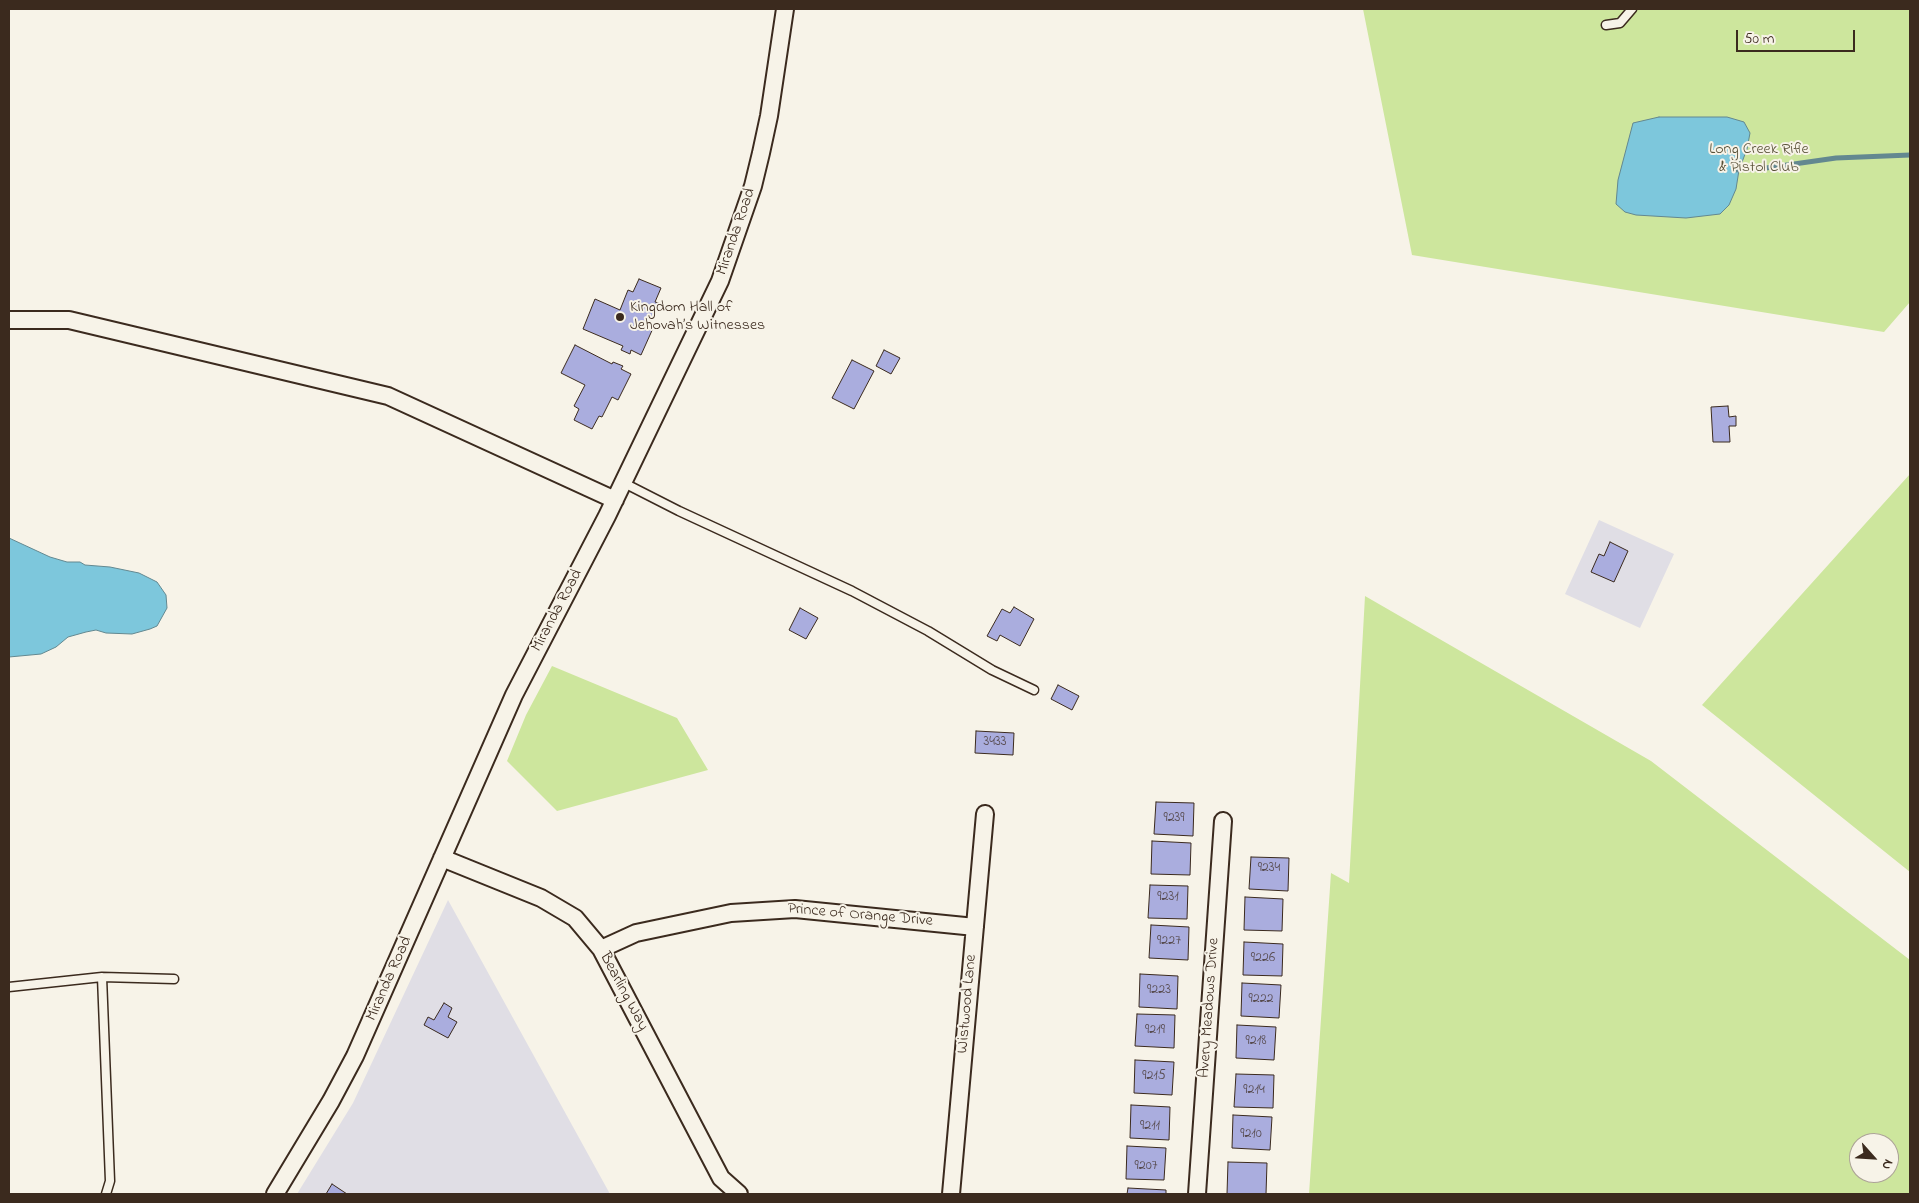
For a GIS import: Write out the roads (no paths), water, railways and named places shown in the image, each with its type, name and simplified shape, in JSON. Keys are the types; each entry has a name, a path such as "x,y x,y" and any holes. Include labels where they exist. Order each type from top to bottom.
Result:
{"street":[{"name":"Miranda Road","path":"275,1194 356,1056 514,695 624,483 709,307 721,279 753,186 769,116 785,9"},
{"path":"9,320 69,320 388,396 615,500"},
{"name":"Wistwood Lane","path":"951,1194 985,814"},
{"name":"Avery Meadows Drive","path":"1197,1194 1224,821"},
{"name":"Bearling Way","path":"442,858 541,898 575,918 601,949 721,1178 739,1194"},
{"name":"Prince of Orange Drive","path":"601,949 636,933 740,912 795,909 975,927"}],"lane":[{"path":"1606,25 1620,23 1632,9"},
{"path":"624,483 679,512 852,591 928,632 992,670 1034,690"},
{"path":"102,977 110,1180 106,1194"},
{"path":"9,987 102,977 174,978"}],"water":[{"path":"1659,117 1727,117 1744,122 1750,133 1747,149 1739,170 1736,189 1729,205 1720,214 1686,218 1636,215 1625,212 1616,204 1618,180 1633,123"},
{"path":"9,538 50,557 67,562 80,562 85,565 110,567 139,573 157,582 166,595 167,608 157,626 150,629 132,634 106,633 96,630 68,637 56,647 41,654 9,657"}],"waterway":[{"path":"1734,170 1766,168 1836,158 1910,155"}],"place":[{"name":"Kingdom Hall of Jehovah’s Witnesses","path":"620,317"}],"park label":[{"name":"Long Creek Rifle & Pistol Club","path":"1759,159"}]}
